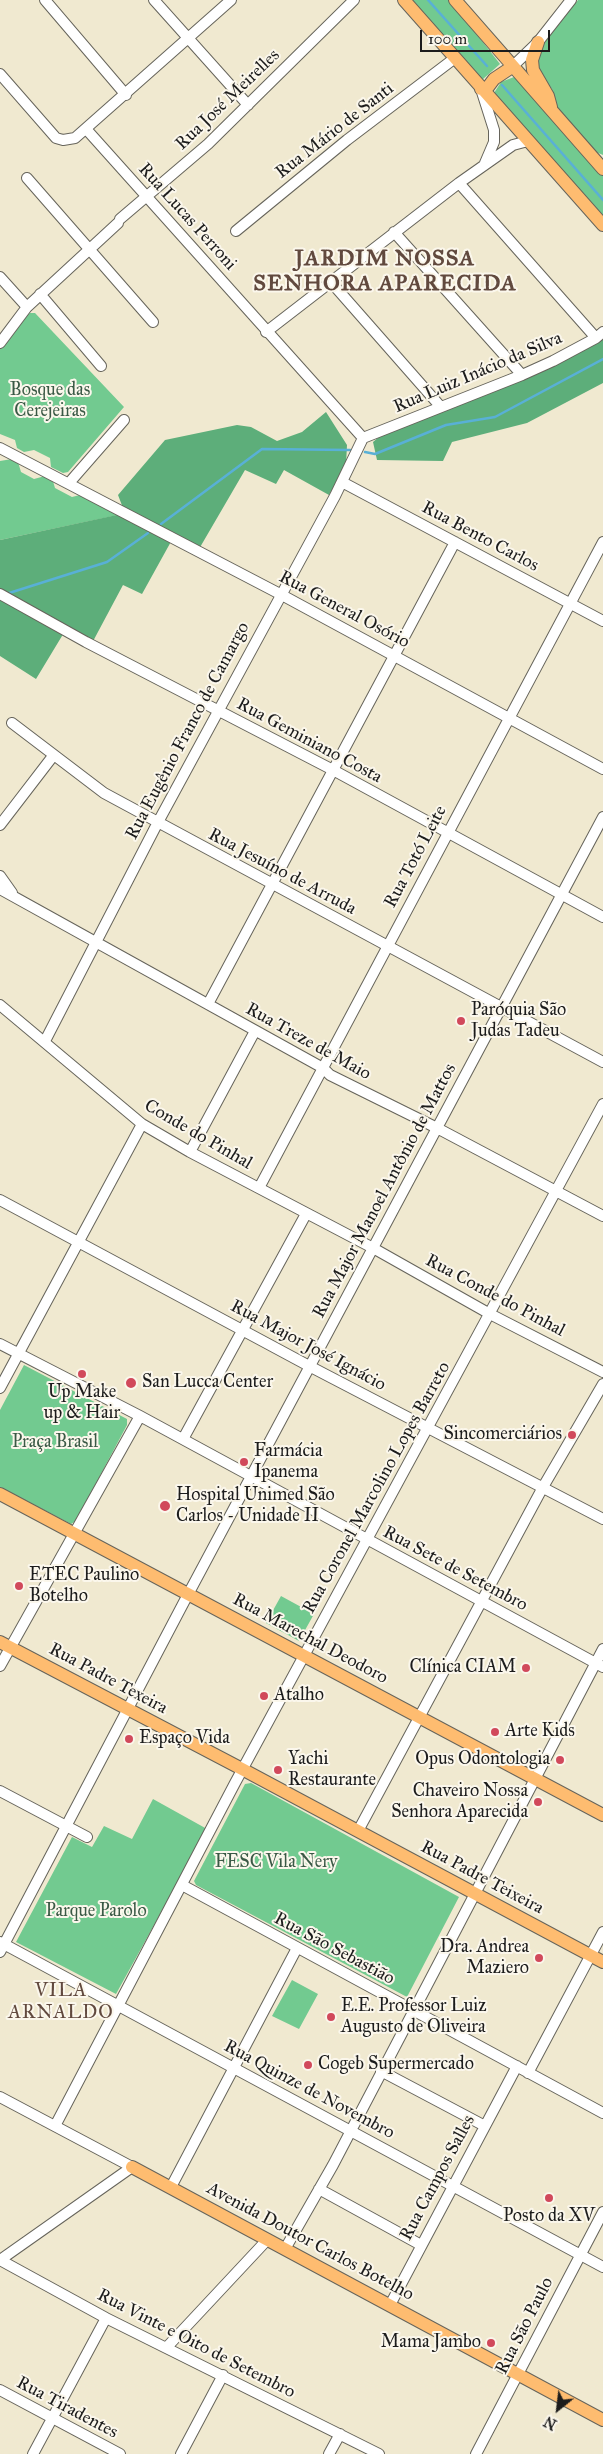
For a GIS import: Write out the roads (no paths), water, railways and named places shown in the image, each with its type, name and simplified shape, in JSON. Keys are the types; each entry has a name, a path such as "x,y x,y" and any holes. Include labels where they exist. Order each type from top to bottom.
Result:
{"main road":[{"path":"404,0 603,225"},
{"path":"460,2 512,67 603,169"},
{"path":"538,42 532,60 533,70 548,96 552,112"},
{"path":"481,89 488,87 494,79 512,67"},
{"name":"Rua Marechal Deodoro","path":"0,1494 603,1815"},
{"name":"Rua Padre Texeira","path":"5,1645 358,1831"},
{"name":"Rua Padre Teixeira","path":"358,1831 590,1956"},
{"path":"590,1956 603,1962"},
{"name":"Avenida Doutor Carlos Botelho","path":"132,2167 603,2420"}],"street":[{"path":"45,0 126,94"},
{"path":"154,0 248,105"},
{"path":"0,74 56,138 63,140 75,138 87,130 231,0"},
{"name":"Rua José Meirelles","path":"0,344 27,307 40,294 147,196 208,144 354,0"},
{"path":"512,67 538,42 571,0"},
{"name":"Rua Mário de Santi","path":"236,231 347,140 455,58"},
{"path":"481,89 494,130 494,142 484,166"},
{"name":"Rua Lucas Perroni","path":"87,130 363,438"},
{"path":"266,332 459,183 513,145 528,141"},
{"path":"27,178 153,322"},
{"path":"459,183 600,335"},
{"path":"394,232 522,375"},
{"path":"0,277 27,307"},
{"path":"330,282 440,406"},
{"path":"40,294 101,366"},
{"name":"Rua Luiz Inácio da Silva","path":"363,438 522,375 600,335"},
{"path":"69,482 124,420"},
{"name":"Rua Eugênio Franco de Camargo","path":"44,1041 217,711 342,482 363,438"},
{"name":"Rua General Osório","path":"0,448 69,482 280,594 603,769"},
{"name":"Rua Bento Carlos","path":"342,482 603,621"},
{"path":"208,1004 455,542"},
{"name":"Rua Totó Leite","path":"259,1188 603,542"},
{"name":"Rua Geminiano Costa","path":"0,594 86,642 333,770 603,917"},
{"name":"Rua Jesuíno de Arruda","path":"12,723 104,793 157,824 603,1062"},
{"path":"0,825 53,756"},
{"name":"Rua Major Manoel Antônio de Mattos","path":"1,1946 603,817"},
{"path":"0,876 12,894"},
{"name":"Rua Treze de Maio","path":"0,889 323,1068 330,1075 437,1128 603,1216"},
{"name":"Conde do Pinhal","path":"0,1005 142,1124 190,1152 373,1248"},
{"path":"190,1152 255,1031"},
{"name":"Rua Coronel Marcolino Lopes Barreto","path":"55,2126 242,1769 603,1104"},
{"path":"0,1388 142,1124"},
{"name":"Rua Major José Ignácio","path":"0,1200 311,1367 603,1519"},
{"path":"183,1439 244,1331 306,1214"},
{"name":"Rua Conde do Pinhal","path":"373,1248 490,1314 603,1372"},
{"name":"Rua Sete de Setembro","path":"0,1344 183,1439 599,1665"},
{"path":"358,1831 543,1487 603,1384"},
{"path":"0,1666 5,1645 73,1533 140,1416"},
{"path":"285,2249 319,2189 535,1779 599,1665 603,1649"},
{"path":"0,1791 87,1836"},
{"name":"Rua São Sebastião","path":"182,1885 603,2113"},
{"path":"528,2072 603,1932"},
{"name":"Rua Quinze de Novembro","path":"1,1946 350,2130 603,2267"},
{"path":"171,2187 297,1948"},
{"name":"Rua Campos Salles","path":"390,2305 483,2125 517,2066"},
{"path":"381,2071 483,2125"},
{"name":"Avenida Doutor Carlos Botelho","path":"0,2097 132,2167"},
{"path":"0,2260 132,2167"},
{"path":"319,2189 421,2245"},
{"name":"Rua São Paulo","path":"476,2454 603,2212"},
{"path":"167,2347 267,2240"},
{"name":"Rua Vinte e Oito de Setembro","path":"0,2260 106,2318 379,2454"},
{"path":"33,2454 106,2318"},
{"path":"181,2454 223,2375"},
{"name":"Rua Tiradentes","path":"0,2390 120,2454"},
{"path":"329,2454 340,2434"}],"waterway":[{"path":"428,0 487,66"},
{"path":"502,85 603,200"},
{"path":"365,452 375,454 446,425 495,417 603,359"},
{"path":"161,524 262,449 350,450"},
{"path":"6,594 107,562 148,533"}],"place":[{"name":"Paróquia São Judas Tadeu","path":"461,1021"},
{"name":"Up Make up & Hair","path":"82,1374"},
{"name":"San Lucca Center","path":"131,1383"},
{"name":"Sincomerciários","path":"572,1435"},
{"name":"Farmácia Ipanema","path":"244,1462"},
{"name":"Hospital Unimed São Carlos - Unidade II","path":"165,1506"},
{"name":"ETEC Paulino Botelho","path":"19,1586"},
{"name":"Clínica CIAM","path":"526,1668"},
{"name":"Atalho","path":"264,1696"},
{"name":"Arte Kids","path":"495,1732"},
{"name":"Espaço Vida","path":"129,1739"},
{"name":"Opus Odontologia","path":"560,1760"},
{"name":"Yachi Restaurante","path":"278,1770"},
{"name":"Chaveiro Nossa Senhora Aparecida","path":"538,1802"},
{"name":"Dra. Andrea Maziero","path":"539,1958"},
{"name":"E.E. Professor Luiz Augusto de Oliveira","path":"331,2017"},
{"name":"Cogeb Supermercado","path":"308,2065"},
{"name":"Posto da XV","path":"549,2198"},
{"name":"Mama Jambo","path":"491,2343"}],"district":[{"name":"JARDIM NOSSA SENHORA APARECIDA","path":"385,272"},
{"name":"VILA ARNALDO","path":"61,2002"}],"park label":[{"name":"Bosque das Cerejeiras","path":"50,401"},
{"name":"Praça Brasil","path":"55,1443"},
{"name":"FESC Vila Nery","path":"276,1863"},
{"name":"Parque Parolo","path":"96,1912"}]}
